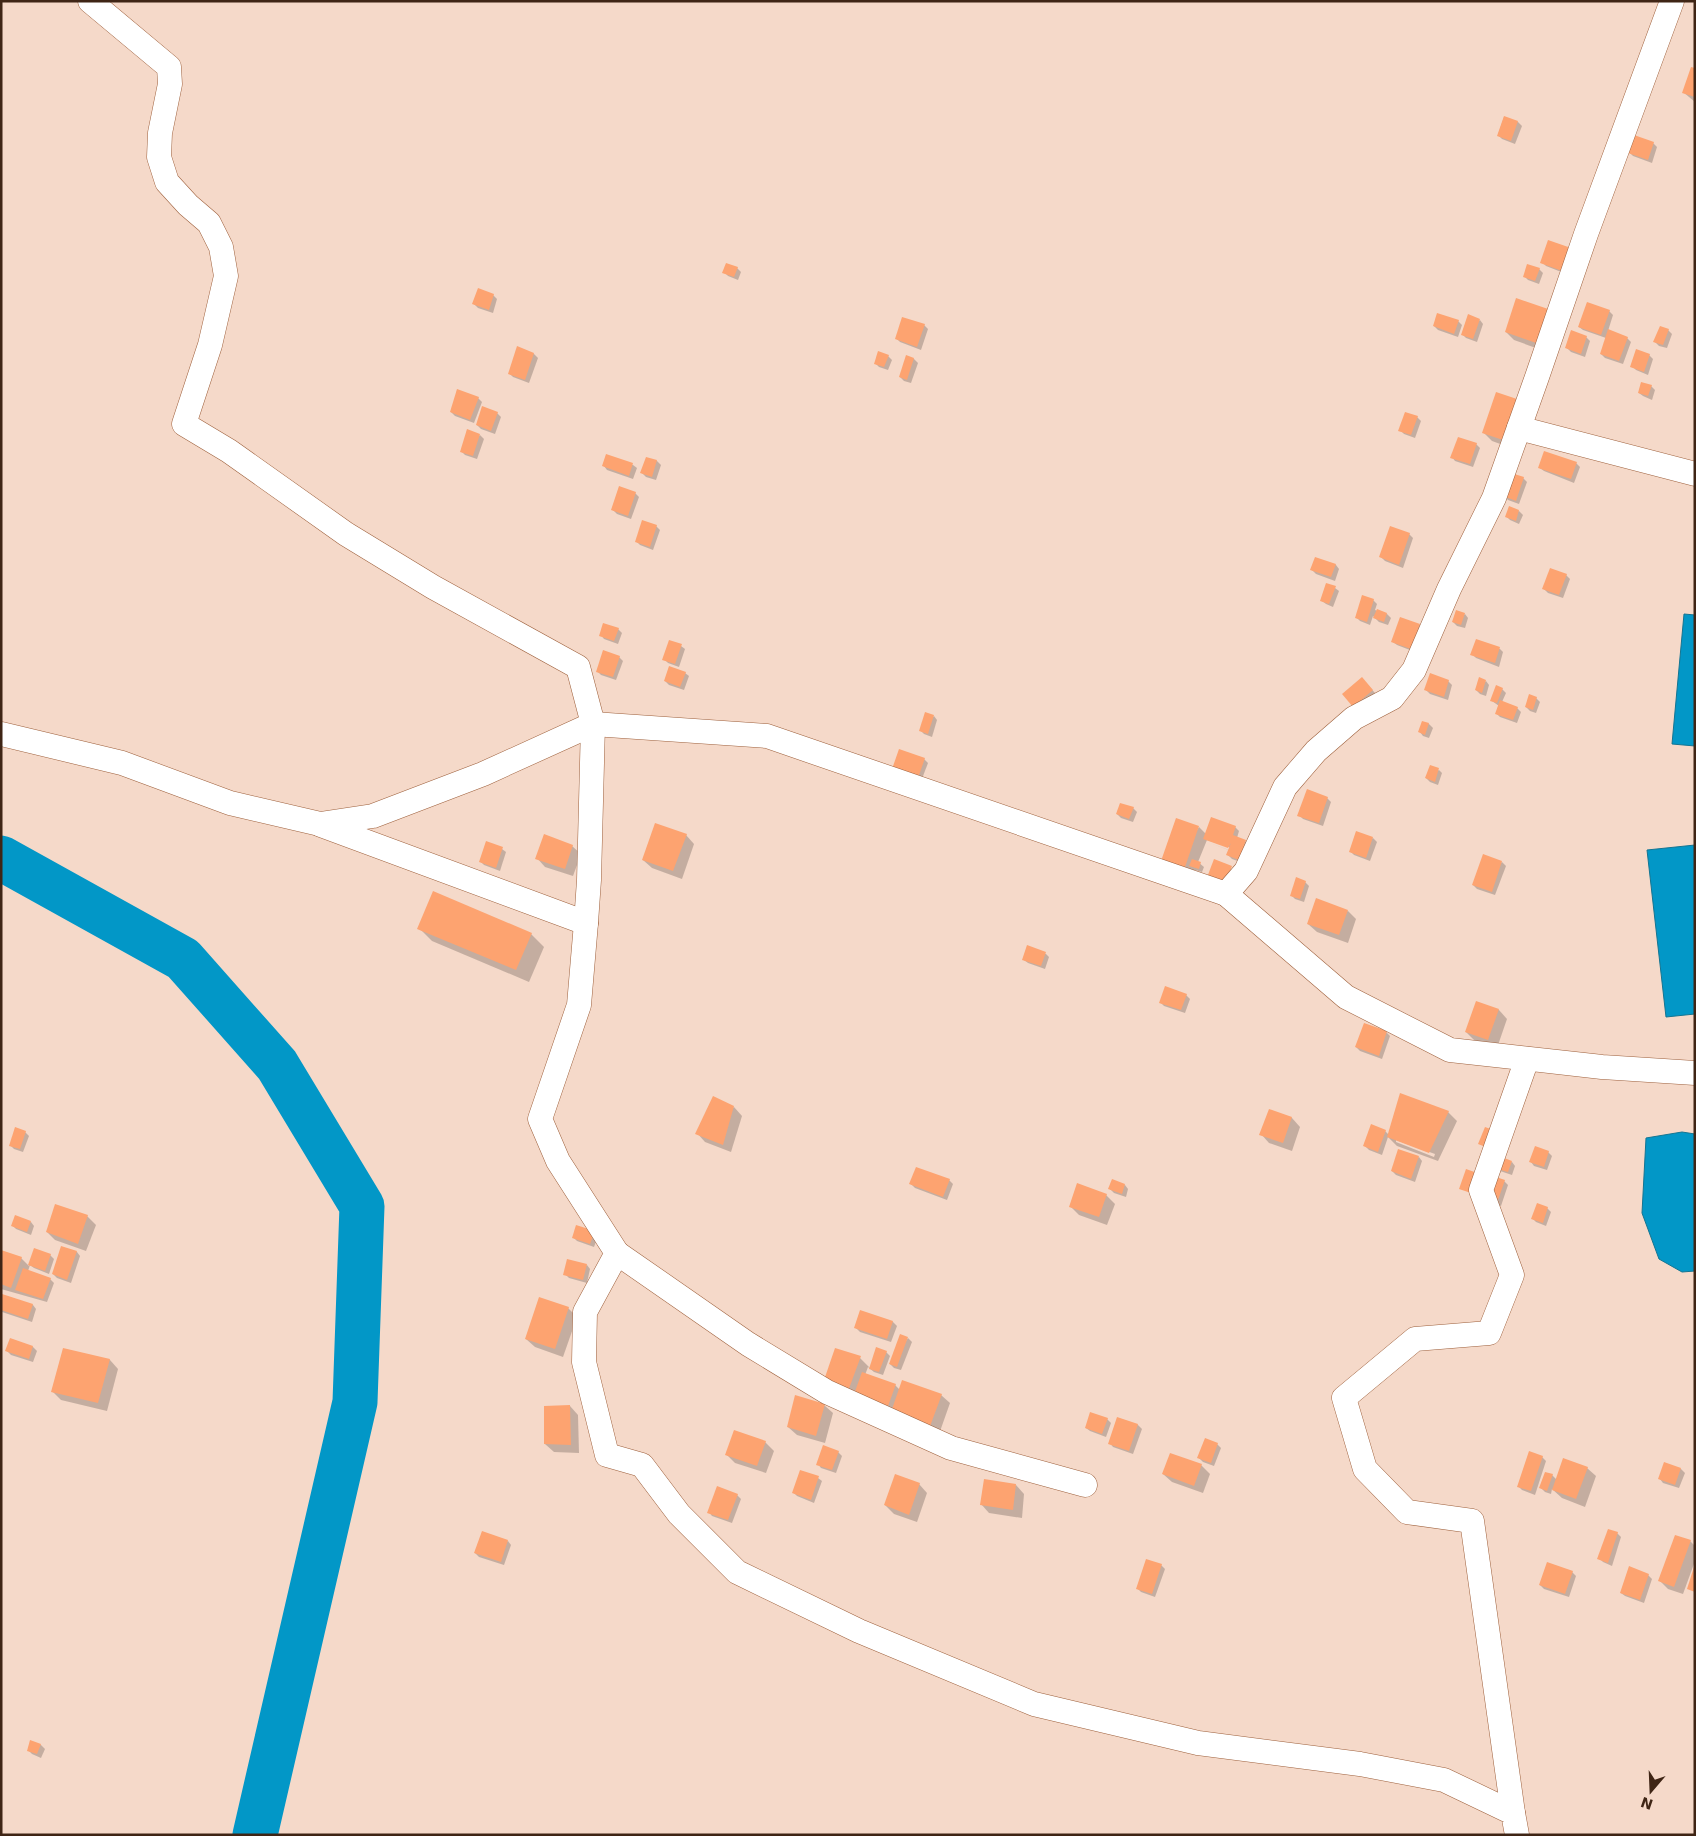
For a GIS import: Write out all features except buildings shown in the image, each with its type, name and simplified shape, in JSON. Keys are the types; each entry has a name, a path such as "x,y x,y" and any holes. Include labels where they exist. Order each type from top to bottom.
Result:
{"street":[{"path":"90,1 168,67 170,84 160,133 159,157 167,182 188,205 209,222 221,247 226,276 210,345 184,424 229,451 346,534 433,586 578,668 594,724 590,880 579,1005 540,1119 558,1161 617,1253 748,1344 827,1392 951,1448 1085,1485"},
{"path":"1226,894 1246,871 1285,787 1316,751 1354,718 1392,698 1414,670 1449,589 1494,498 1586,234 1672,1"},
{"path":"1519,428 1695,474"},
{"path":"320,824 373,816 483,774 594,724 767,736 1226,894 1346,997 1450,1050 1602,1067 1695,1073"},
{"path":"1,734 122,762 230,803 320,824 586,923"},
{"path":"1515,1824 1472,1521 1407,1512 1365,1469 1344,1398 1414,1339 1489,1333 1512,1275 1481,1190 1527,1058"},
{"path":"617,1253 585,1312 584,1362 607,1455 642,1465 679,1514 737,1572 858,1631 1034,1704 1198,1743 1360,1764 1444,1780 1515,1824"}],"water":[{"path":"1684,614 1695,615 1695,746 1672,744"},
{"path":"1695,845 1695,1014 1666,1017 1647,850"},
{"path":"1682,1132 1695,1134 1695,1271 1682,1272 1659,1259 1642,1213 1646,1138"}],"waterway":[{"path":"1,858 183,959 277,1065 362,1206 355,1402 255,1835"}]}
